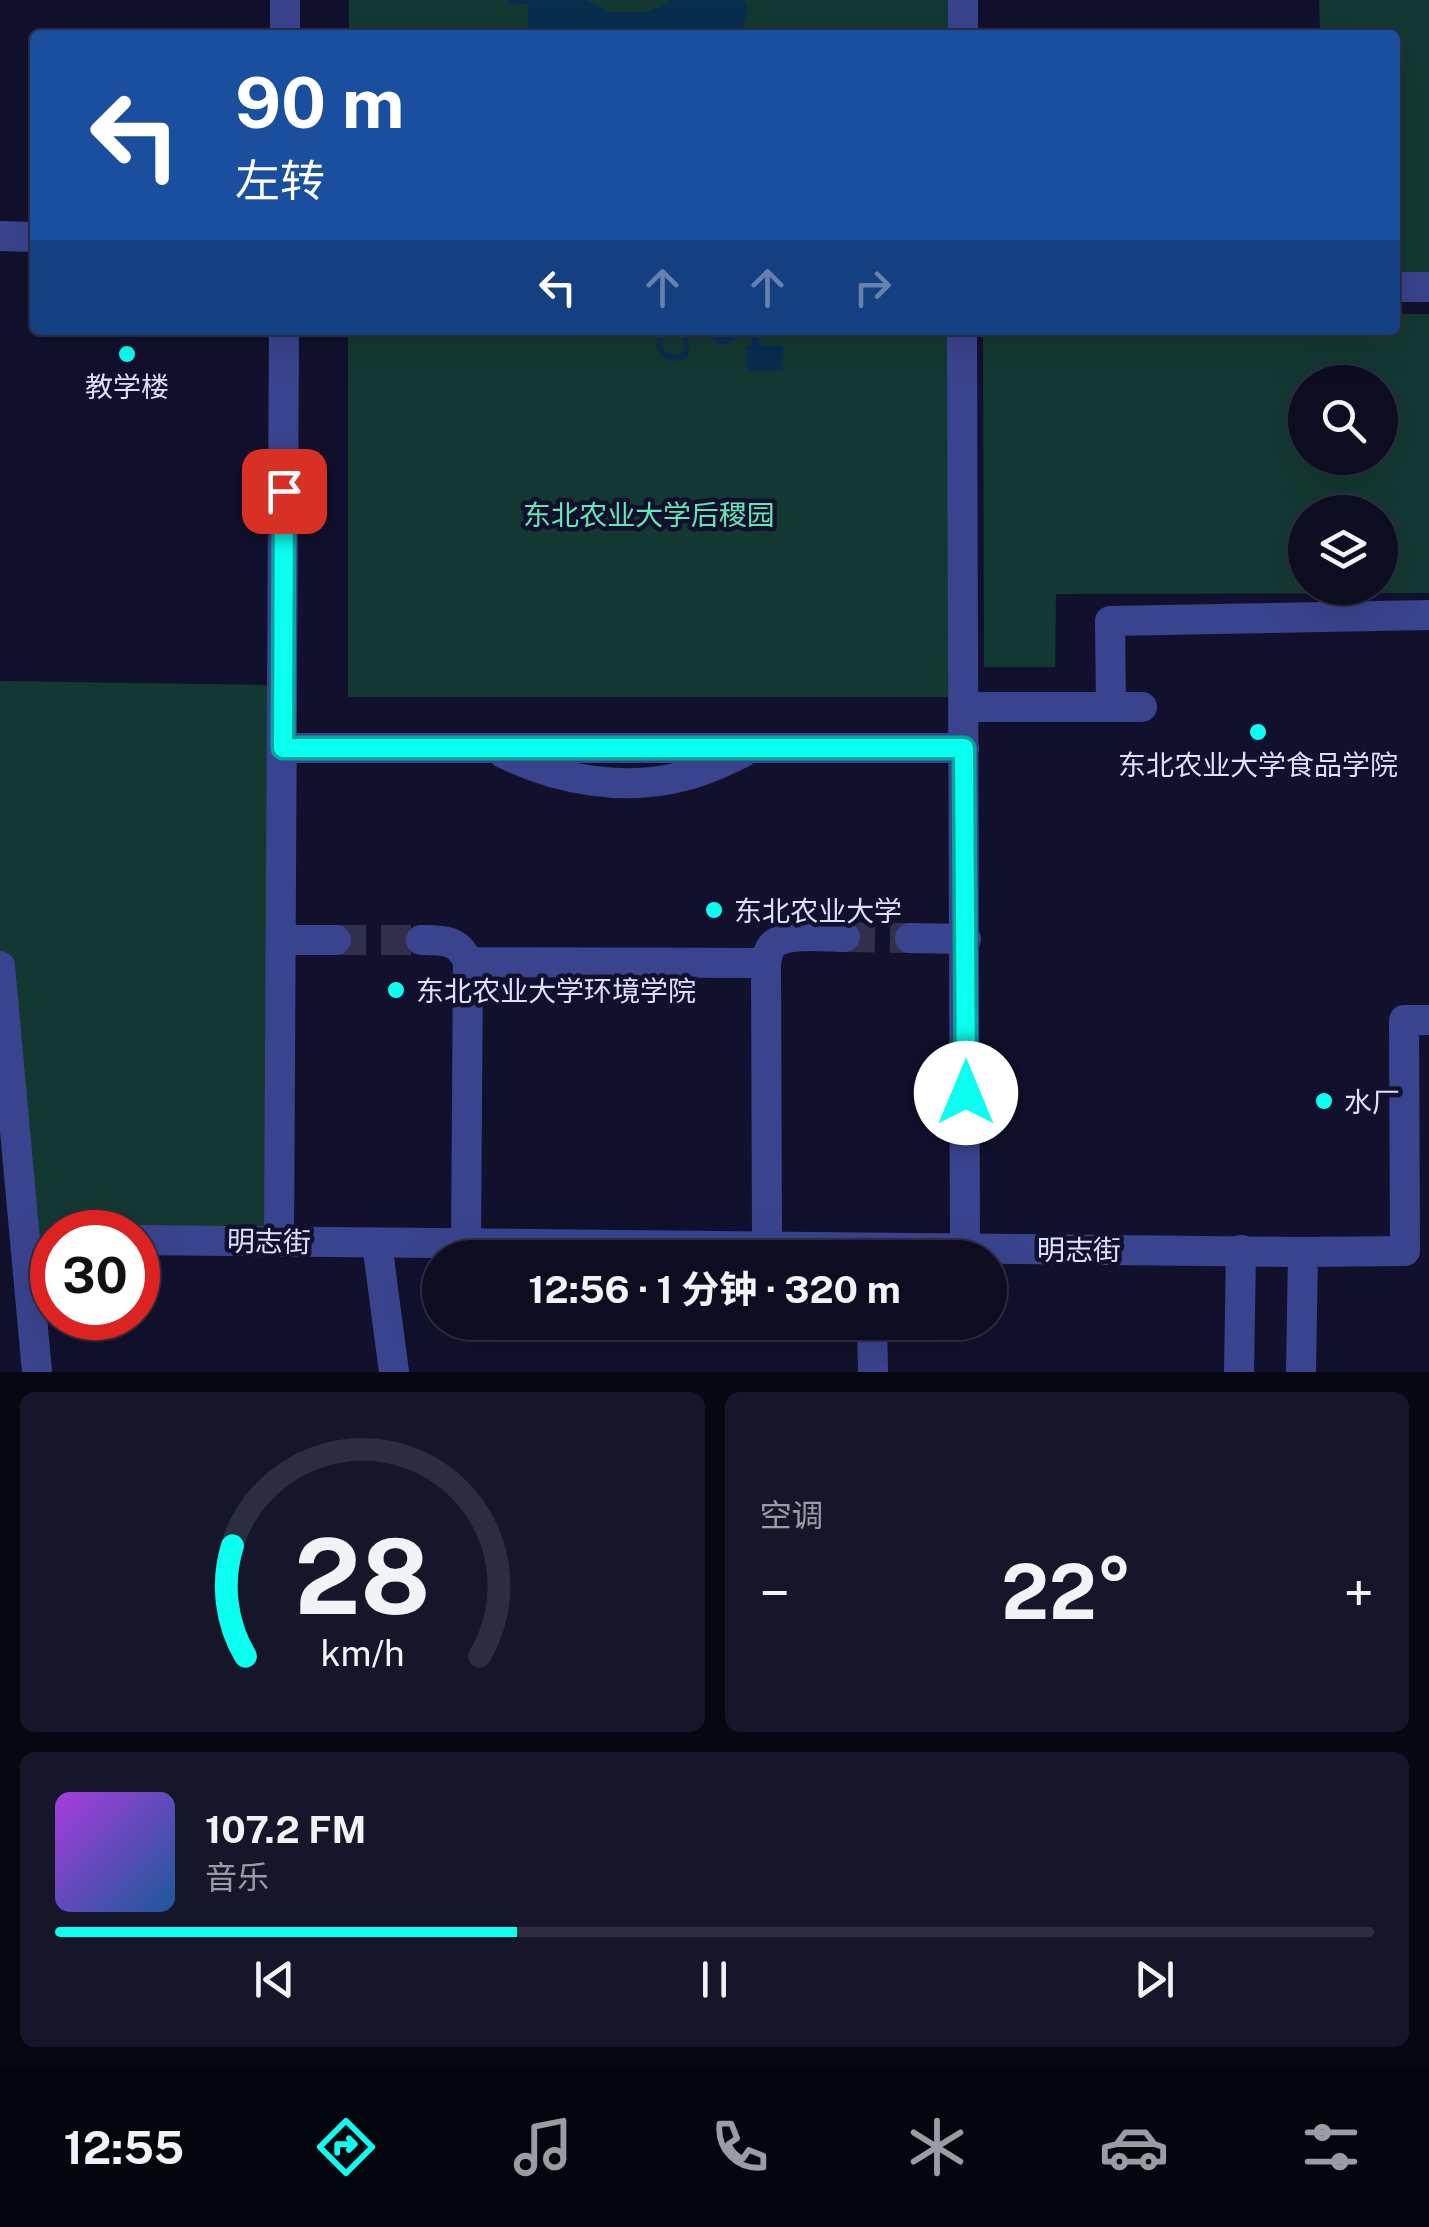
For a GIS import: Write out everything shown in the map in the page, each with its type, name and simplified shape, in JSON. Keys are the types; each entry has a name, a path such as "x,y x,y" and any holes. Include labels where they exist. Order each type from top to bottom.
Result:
{"street":[{"path":"285,0 285,30"},
{"path":"963,0 963,30"},
{"path":"0,236 30,237"},
{"path":"1400,287 1429,288"},
{"path":"279,1242 284,335"},
{"path":"962,335 966,1240"},
{"path":"1111,707 1110,621 1191,607 1429,615"},
{"path":"964,707 1142,707"},
{"path":"283,748 964,748"},
{"path":"768,1240 766,963 772,944 781,939 845,937"},
{"path":"910,938 966,938"},
{"path":"282,940 336,940"},
{"path":"421,940 452,942 468,962 466,1240"},
{"path":"468,962 766,963"},
{"path":"0,966 34,1210"},
{"name":"明志街","path":"1007,1248 1405,1251 1404,1020 1429,1020"},
{"name":"明志街","path":"160,1240 422,1243"},
{"path":"377,1242 394,1372"},
{"path":"1239,1372 1240,1250"},
{"path":"1300,1372 1303,1252"},
{"path":"38,1340 38,1372"},
{"path":"872,1340 872,1372"}],"green space":[{"path":"349,0 950,0 950,30 349,30"},
{"path":"1319,0 1429,0 1429,274 1400,274 1400,30 1320,30"},
{"path":"1400,314 1429,314 1429,593 1398,593 1398,495 1288,495 1288,593 1056,594 1055,667 984,667 983,335 1400,335"},
{"name":"东北农业大学后稷园","path":"348,335 950,335 949,697 348,697"},
{"path":"0,681 276,685 279,1242 160,1234 160,1210 30,1210 30,1239 24,1239 0,965"}],"water":[{"path":"586,0 610,12 647,12 670,0 743,0 748,10 742,30 528,30 528,4 508,3"},
{"path":"660,335 664,335 661,346 667,353 678,355 685,349 682,335 688,335 687,358 666,360 656,348"},
{"path":"709,335 744,335 726,344 717,344"},
{"path":"744,335 756,335 760,345 783,345 783,371 746,371 746,345 752,345 752,338"}],"tunnel":[{"path":"845,937 910,938"},
{"path":"336,940 421,940"}],"place":[{"name":"教学楼","path":"127,354"},
{"name":"东北农业大学食品学院","path":"1258,732"},
{"name":"东北农业大学","path":"714,910"},
{"name":"东北农业大学环境学院","path":"396,990"},
{"name":"水厂","path":"1324,1101"}],"route":[{"path":"284,491 283,748 964,748 966,1093"}]}
